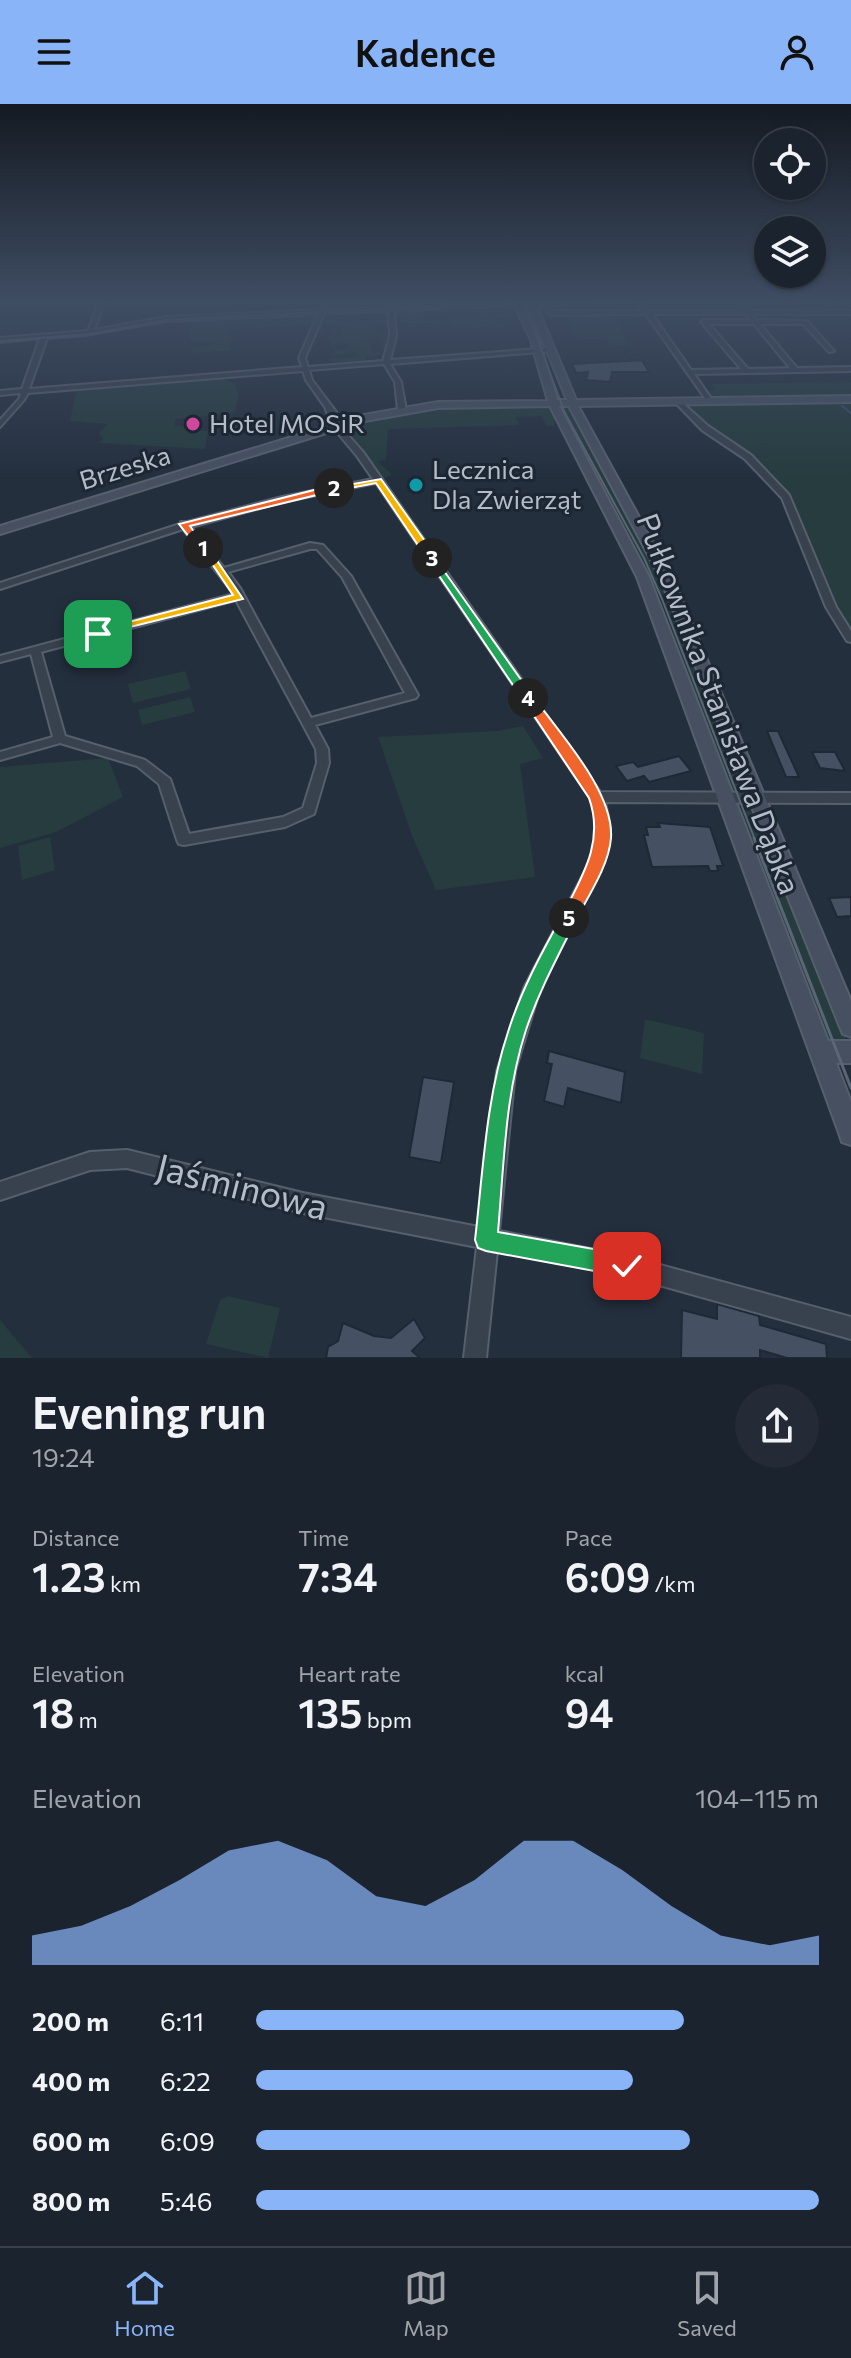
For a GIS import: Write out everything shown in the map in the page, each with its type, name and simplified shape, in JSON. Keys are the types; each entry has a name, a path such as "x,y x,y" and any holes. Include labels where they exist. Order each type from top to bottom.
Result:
{"street":[{"path":"0,425 15,410 36,361"},
{"path":"303,361 305,370 328,408 596,797 604,829 599,856 532,988 506,1071 475,1358"},
{"path":"0,393 413,361"},
{"name":"Pułkownika Stanisława Dąbka","path":"541,361 553,401 630,549 651,599 851,1133"},
{"name":"Pułkownika Stanisława Dąbka","path":"556,361 571,401 650,545 675,599 851,1027"},
{"path":"682,361 709,400"},
{"path":"737,361 746,371"},
{"path":"787,361 795,370"},
{"path":"386,363 398,382 402,410"},
{"path":"690,372 851,369"},
{"path":"341,427 402,410 489,402 851,399"},
{"path":"676,400 705,428 748,457 786,497 831,607 851,639"},
{"path":"341,427 418,410 489,402"},
{"name":"Brzeska","path":"0,528 341,427"},
{"path":"0,586 184,524 288,497 378,480"},
{"path":"0,756 60,739 130,758 158,773 165,782 184,840 285,822 309,811 323,756 309,723 239,596 184,524"},
{"path":"222,571 310,546 322,548 346,576 412,695 309,723"},
{"path":"0,659 239,596"},
{"path":"651,599 675,599"},
{"path":"35,650 60,739"},
{"path":"596,797 851,798"},
{"path":"820,1052 851,1052"},
{"name":"Jaśminowa","path":"0,1191 90,1161 127,1159 303,1203 644,1270 851,1328"}],"green space":[{"path":"220,377 235,384 239,395 234,413 175,419 175,426 199,426 199,431 208,431 205,449 99,443 103,439 99,433 108,424 70,421 76,392 91,387"},
{"path":"851,382 851,397 707,398 703,392 715,390 712,384"},
{"path":"851,400 851,639 834,613 792,507 768,476 677,401"},
{"path":"549,405 554,412 554,426 547,426 542,416 516,417 519,425 388,429 386,460 378,461 392,475 378,480 343,430 395,415 443,408"},
{"path":"560,406 569,407 653,557 668,595 654,593"},
{"path":"662,603 672,604 745,793 730,789"},
{"path":"185,671 191,689 133,703 128,684"},
{"path":"190,697 195,712 142,725 138,710"},
{"path":"523,726 543,758 520,764 535,877 436,890 413,838 378,737 498,731"},
{"path":"108,758 123,797 56,832 0,848 0,767"},
{"path":"741,811 755,812 847,1034 844,1042 825,1039 739,815"},
{"path":"50,837 55,870 22,880 18,846"},
{"path":"645,1019 704,1033 702,1074 640,1058"},
{"path":"228,1296 280,1308 268,1358 206,1344 220,1300"},
{"path":"0,1320 32,1358 0,1358"}],"building":[{"path":"642,361 649,372 612,372 610,382 586,380 588,372 576,373 572,364"},
{"path":"767,731 778,731 799,777 786,777"},
{"path":"812,752 835,752 845,771 820,768"},
{"path":"679,756 691,771 649,782 644,776 627,781 616,766 633,762 638,767"},
{"path":"658,823 710,827 723,866 717,866 718,871 710,871 708,866 652,867 644,835 648,835 646,827 660,827"},
{"path":"851,897 851,916 837,917 829,898"},
{"path":"549,1051 625,1072 621,1103 568,1088 564,1107 544,1101 552,1064 547,1063"},
{"path":"423,1077 454,1082 441,1163 409,1157"},
{"path":"717,1304 759,1316 760,1325 826,1344 827,1358 787,1358 760,1350 760,1358 681,1358 682,1310 717,1319"},
{"path":"414,1319 425,1338 412,1351 420,1358 326,1358 328,1347 338,1341 343,1323 374,1336 391,1338"}],"waterway":[{"path":"842,406 851,413"}],"tram line":[{"path":"545,361 564,411 644,558 662,599 755,840"},
{"path":"754,838 851,1088"}],"place":[{"name":"Hotel MOSiR","path":"193,424"},
{"name":"Lecznica Dla Zwierząt","path":"416,485"}],"route":[{"path":"98,634 239,596 184,524 288,497 378,480 596,797 603,815 603,840 598,860 532,988 516,1034 502,1095 486,1240 627,1266"}]}
